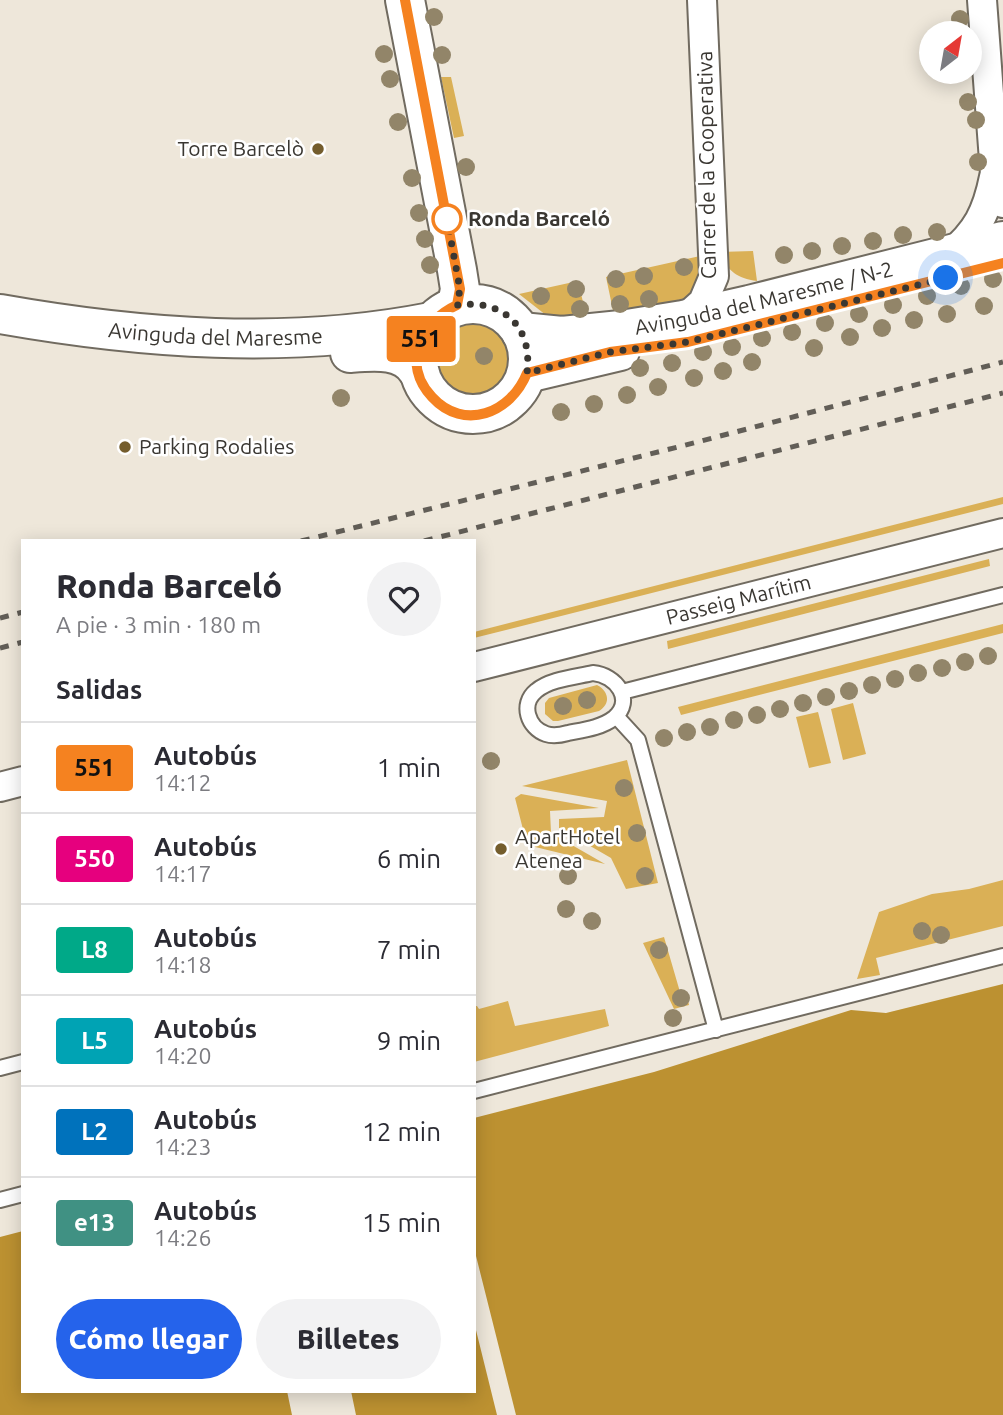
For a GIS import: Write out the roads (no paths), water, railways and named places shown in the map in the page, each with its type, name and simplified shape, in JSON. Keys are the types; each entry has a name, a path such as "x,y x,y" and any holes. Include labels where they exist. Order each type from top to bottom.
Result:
{"main road":[{"path":"405,0 460,289 444,314 418,345 418,371 428,391 444,407 472,415 501,407 521,387 527,373 527,345 522,332 501,311 487,305 472,303 444,314"},
{"name":"Avinguda del Maresme / N-2","path":"522,332 562,336 683,320 1003,241"},
{"name":"Avinguda del Maresme / N-2","path":"527,373 610,352 688,342 1003,263"},
{"name":"Avinguda del Maresme","path":"0,314 162,336 243,339 300,338 364,332 444,314"},
{"name":"Avinguda del Maresme","path":"0,335 80,347 190,358 276,359 385,352 402,356 412,362 418,371"}],"street":[{"name":"Carrer de la Cooperativa","path":"683,320 703,302 713,275 702,0"},
{"path":"982,0 995,174 1003,203"},
{"path":"949,255 973,231 985,212 995,174"},
{"name":"Passeig Marítim","path":"476,666 1003,533"},
{"path":"0,787 21,782"}],"lane":[{"path":"622,692 1003,595"},
{"path":"593,673 605,674 615,680 622,692 621,707 616,716 603,724 548,735 535,728 528,717 528,707 535,691 548,684 593,673"},
{"path":"616,716 638,740 716,1030"},
{"path":"476,1090 1003,956"},
{"path":"0,1068 21,1063"},
{"path":"0,1200 21,1195"}],"railway":[{"path":"309,539 1003,362"},
{"path":"432,539 1003,393"},
{"path":"0,618 21,613"},
{"path":"0,648 21,643"}],"place":[{"name":"Torre Barcelò","path":"318,149"},
{"name":"Ronda Barceló","path":"447,219"},
{"name":"Parking Rodalies","path":"125,447"},
{"name":"ApartHotel Atenea","path":"501,849"}]}
